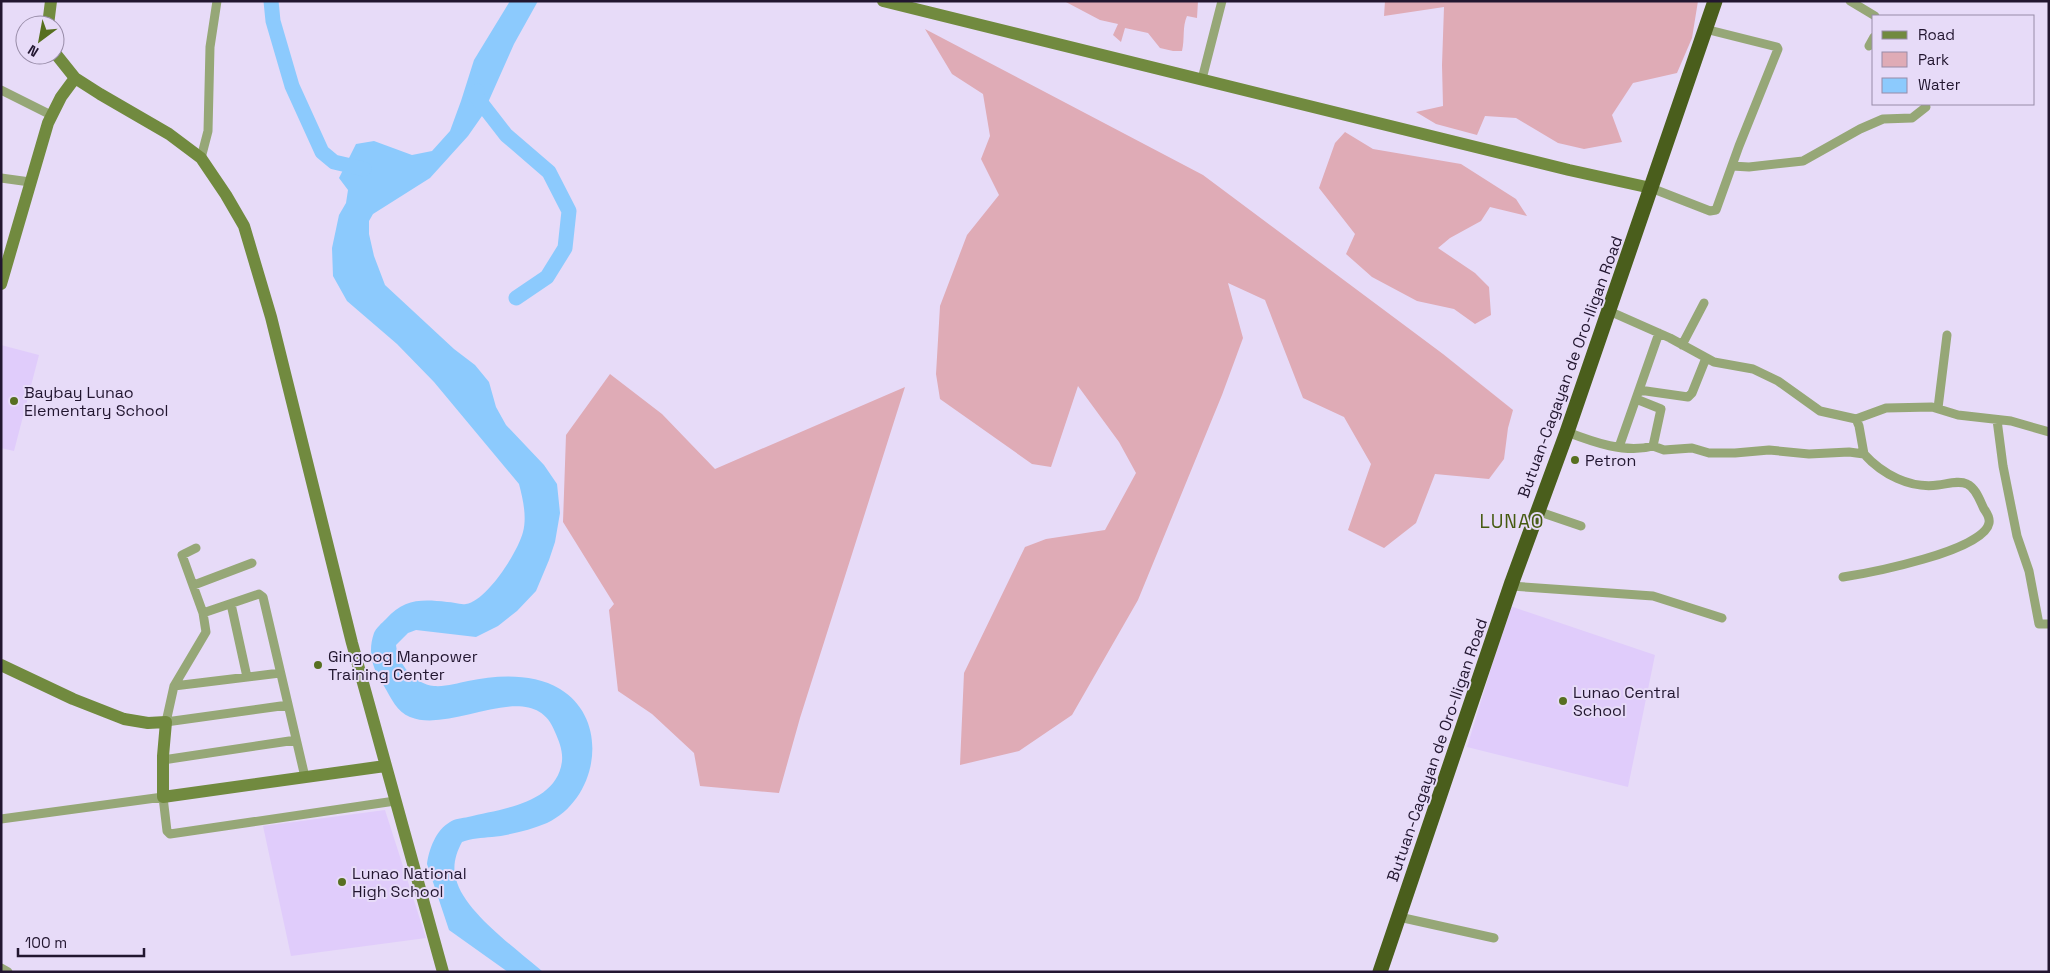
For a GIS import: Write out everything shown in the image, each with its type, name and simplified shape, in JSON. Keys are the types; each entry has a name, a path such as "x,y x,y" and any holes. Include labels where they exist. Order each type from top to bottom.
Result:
{"highway":[{"name":"Butuan-Cagayan de Oro-Iligan Road","path":"1380,972 1537,511 1568,432 1714,1"}],"street":[{"path":"49,15 51,1"},
{"path":"200,158 208,131 210,47 217,1"},
{"path":"883,1 1569,170 1651,188 1714,211 1718,208 1732,166 1779,48 1705,28"},
{"path":"1202,79 1222,1"},
{"path":"1850,1 1873,15"},
{"path":"1869,46 1872,41"},
{"path":"65,65 75,78 169,134 200,158 236,210 252,247 274,326 385,766 443,972"},
{"path":"1,284 51,115 75,78"},
{"path":"1,90 51,115"},
{"path":"1732,166 1749,167 1803,161 1860,129 1883,119 1912,118 1926,107"},
{"path":"1,178 30,182"},
{"path":"1682,344 1704,302"},
{"path":"1608,311 1660,333 1722,365 1753,369 1778,381 1820,411 1856,419 1891,407 1938,408 1958,415 2011,421 2049,432"},
{"path":"1620,446 1660,333"},
{"path":"1938,408 1947,335"},
{"path":"1639,390 1688,397 1692,393 1706,358"},
{"path":"1636,400 1661,409 1652,446"},
{"path":"1856,419 1864,454"},
{"path":"1997,420 2003,466 2017,536 2029,571 2039,624 2049,624"},
{"path":"1568,432 1591,441 1642,449 1652,446 1664,450 1692,448 1709,452 1735,453 1769,450 1803,454 1849,452 1864,454 1888,474 1907,482 1928,486 1960,482 1973,488 1989,518 1989,524 1978,537 1951,550 1902,564 1843,577"},
{"path":"1537,511 1581,526"},
{"path":"196,548 182,555 194,585 207,628 174,686 166,722 163,797 167,831 170,834 395,801"},
{"path":"194,585 252,563"},
{"path":"1511,586 1653,596 1722,618"},
{"path":"203,612 259,594 263,597 305,776"},
{"path":"230,604 247,677"},
{"path":"1,665 124,719 148,724 288,705"},
{"path":"174,686 280,673"},
{"path":"163,760 296,740"},
{"path":"1,819 385,766"},
{"path":"1399,916 1494,938"},
{"path":"1,968 8,972"}],"shaded area":[{"name":"Baybay Lunao Elementary School","path":"1,345 39,355 14,451 1,448"},
{"name":"Lunao Central School","path":"1510,606 1655,655 1628,787 1467,747"},
{"name":"Lunao National High School","path":"385,810 426,938 291,956 263,826"}],"green space":[{"path":"1064,1 1198,1 1197,18 1187,16 1182,51 1173,51 1160,48 1148,33 1125,28 1121,42 1113,35 1118,24 1100,20"},
{"path":"1385,1 1698,1 1692,38 1677,73 1633,83 1612,115 1622,142 1584,149 1558,143 1516,118 1485,116 1477,135 1436,124 1416,112 1443,106 1444,7 1384,16"},
{"path":"925,29 1203,175 1443,354 1513,410 1508,428 1504,459 1489,479 1435,474 1416,523 1384,548 1348,530 1371,464 1344,417 1303,398 1265,300 1228,283 1243,338 1222,395 1138,600 1072,715 1019,751 960,765 964,673 1025,547 1046,539 1105,530 1136,473 1119,442 1078,386 1051,467 1032,464 940,399 936,374 940,306 967,235 999,195 981,159 990,136 983,94 952,74"},
{"path":"1345,132 1373,149 1461,164 1516,199 1527,216 1490,207 1481,221 1450,238 1438,248 1475,273 1489,287 1491,315 1475,324 1454,309 1417,301 1372,277 1346,254 1355,234 1319,188 1335,143"},
{"path":"610,374 662,414 715,469 905,387 800,718 779,793 700,786 694,753 652,714 618,691 609,610 614,604 563,522 566,435"}],"water":[{"path":"510,1 538,1 514,44 482,116 468,136 430,178 373,214 369,221 369,234 374,256 385,285 454,349 475,365 489,382 496,407 506,425 544,465 557,484 560,513 555,542 536,591 517,611 498,626 476,637 416,630 408,633 396,645 400,659 408,672 427,684 443,686 479,679 503,677 538,680 560,689 576,703 587,720 592,739 592,759 587,778 578,796 564,812 547,823 527,830 462,842 455,860 456,879 461,892 469,904 506,941 543,972 508,972 449,930 427,864 434,840 445,825 456,819 495,811 525,802 538,796 550,787 558,775 562,761 561,750 555,732 544,715 529,708 511,707 448,719 428,720 405,715 392,700 377,674 371,654 375,631 399,607 421,601 466,604 483,595 492,586 515,551 523,532 525,514 519,484 434,382 397,344 347,301 333,276 332,248 339,215 346,203 348,190 339,178 356,144 374,141 412,155 432,151 450,131 474,60"}],"waterway":[{"path":"271,1 273,21 292,86 322,152 334,162 364,169"},
{"path":"477,91 475,95 506,135 549,172 569,211 565,248 547,277 516,298"}],"place":[{"name":"Baybay Lunao Elementary School","path":"14,401"},
{"name":"Petron","path":"1575,460"},
{"name":"Gingoog Manpower Training Center","path":"318,665"},
{"name":"Lunao Central School","path":"1563,701"},
{"name":"Lunao National High School","path":"342,882"}],"district":[{"name":"LUNAO","path":"1512,521"}]}
